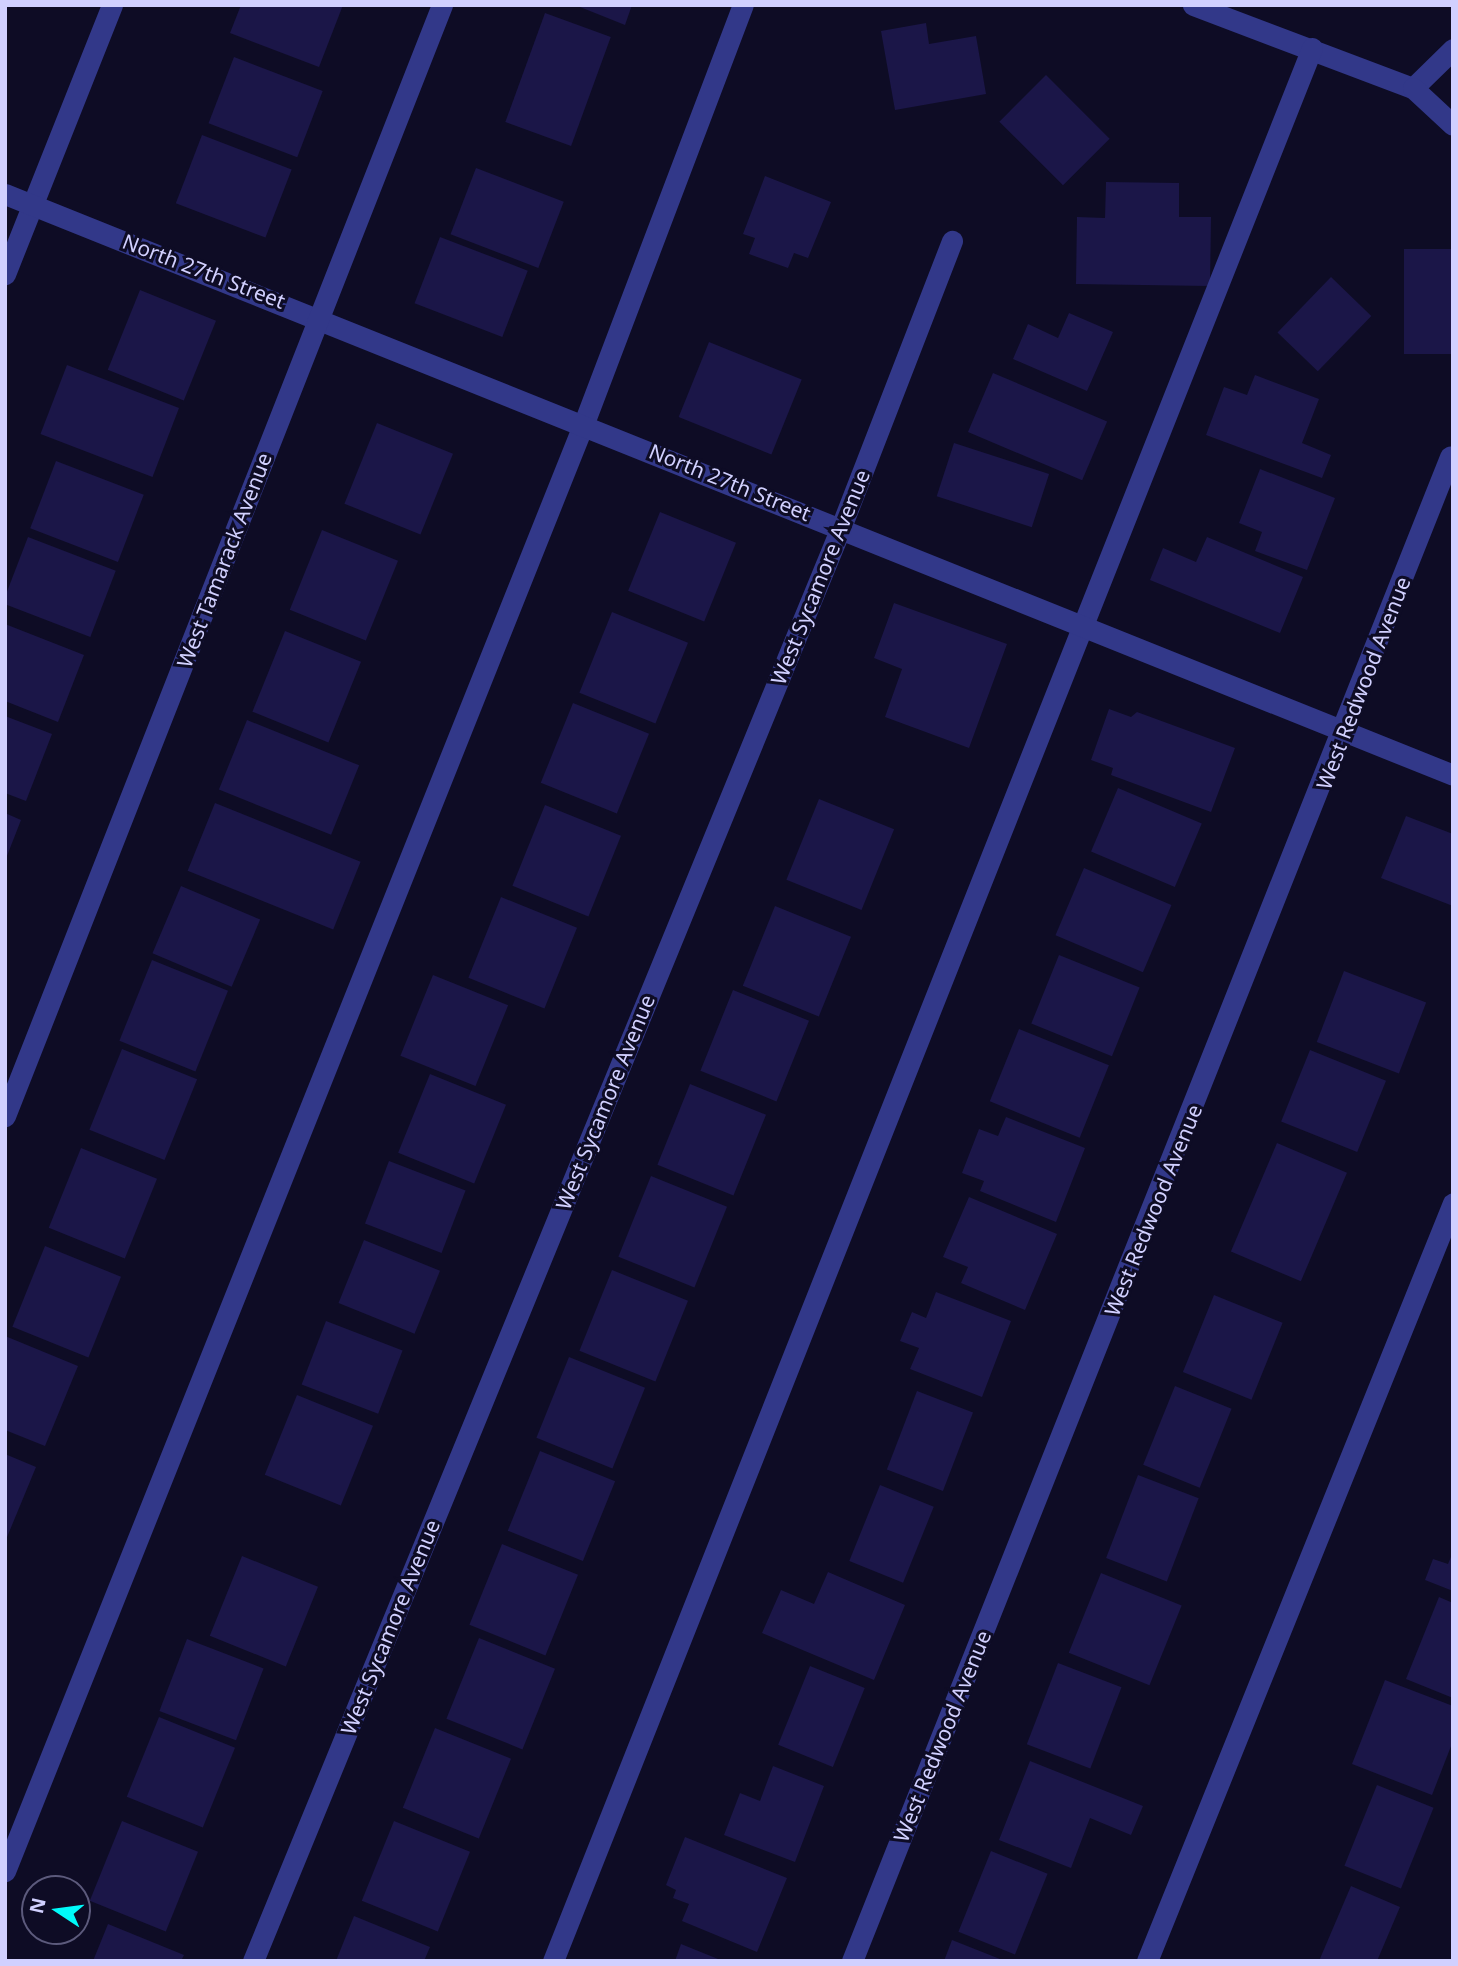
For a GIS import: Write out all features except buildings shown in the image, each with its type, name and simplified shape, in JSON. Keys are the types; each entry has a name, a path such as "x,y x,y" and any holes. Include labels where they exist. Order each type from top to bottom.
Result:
{"street":[{"path":"5,274 112,5"},
{"name":"West Tamarack Avenue","path":"5,1115 442,5"},
{"path":"5,1871 584,423 743,5"},
{"path":"1193,5 1413,88 1453,125"},
{"path":"553,1961 1312,48"},
{"path":"1413,88 1453,49"},
{"name":"North 27th Street","path":"5,194 320,317 1453,775"},
{"name":"West Sycamore Avenue","path":"253,1961 841,527 952,241"},
{"name":"West Redwood Avenue","path":"852,1961 1344,732 1450,457"},
{"path":"1147,1961 1453,1203"}]}
